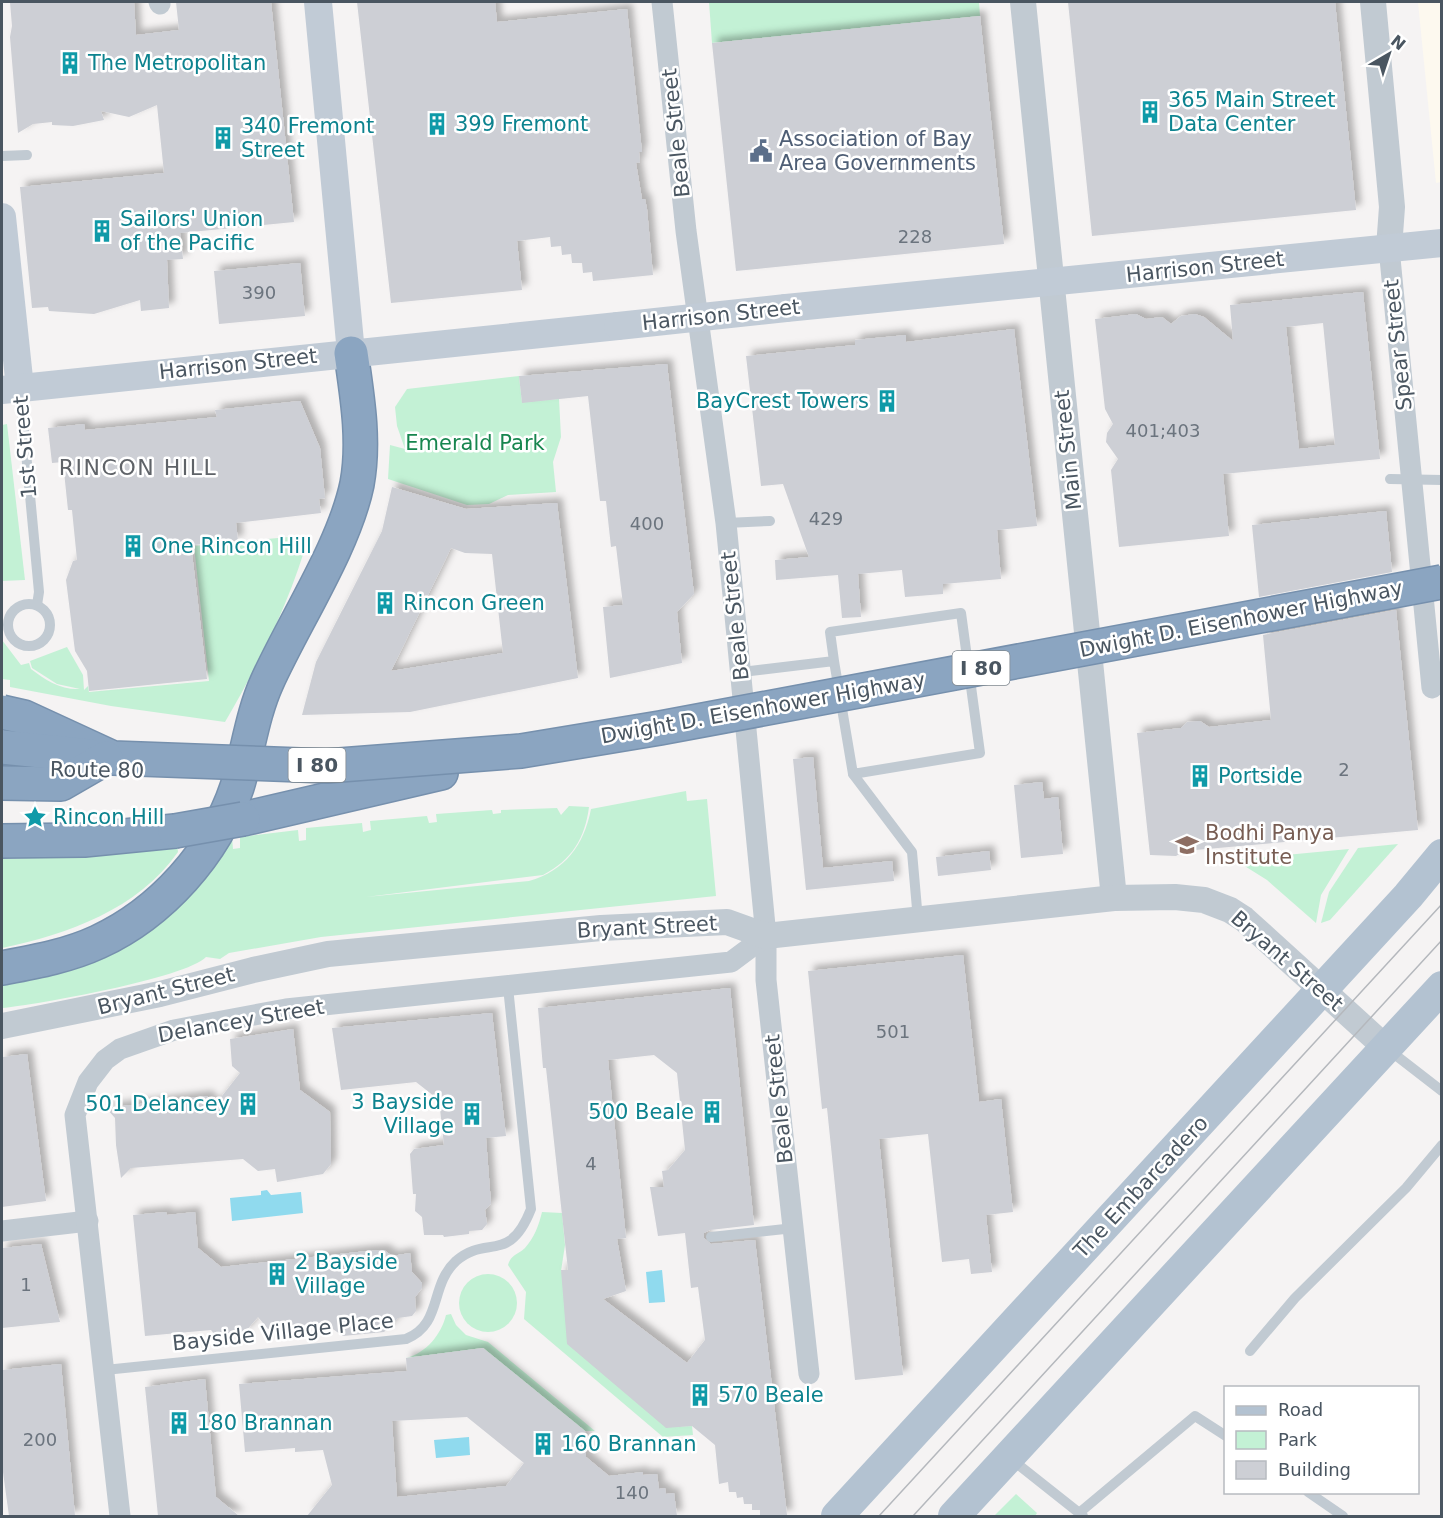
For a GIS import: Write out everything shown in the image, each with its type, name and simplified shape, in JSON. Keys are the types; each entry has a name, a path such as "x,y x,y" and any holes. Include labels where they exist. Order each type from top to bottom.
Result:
{"highway":[{"path":"3,967 76,951 118,932 173,888 215,834 236,787 266,685 330,554 352,501 360,464 360,440 351,353"},
{"name":"Dwight D. Eisenhower Highway","path":"110,758 327,766 520,752 672,726 1442,582"},
{"name":"Dwight D. Eisenhower Highway","path":"193,772 278,779 360,778 441,773 524,764 1442,593"},
{"path":"2,707 36,729 80,747 136,762 193,772"},
{"path":"2,712 24,717 110,758"},
{"path":"2,736 109,762 193,772"},
{"name":"Route 80","path":"2,747 110,758"},
{"path":"2,783 61,784 110,758"},
{"name":"Route 80","path":"2,768 193,772"},
{"path":"2,841 84,840 175,831 243,819 441,773"}],"main road":[{"path":"318,2 351,353"},
{"name":"1st Street","path":"2,217 11,389"},
{"name":"Harrison Street","path":"11,389 786,308 1442,243"},
{"name":"The Embarcadero","path":"837,1516 1408,896 1442,855"},
{"path":"954,1516 1442,987"}],"street":[{"name":"Beale Street","path":"662,2 686,231 726,523 742,672 749,773 766,936 766,980 809,1374"},
{"name":"Main Street","path":"1023,2 1114,898"},
{"name":"Spear Street","path":"1373,2 1392,207 1389,248 1432,688"},
{"name":"Bryant Street","path":"2,1026 159,994 328,954 601,928 727,922 766,936 1114,898 1175,897 1204,900 1230,910 1244,919 1386,1048"},
{"name":"Delancey Street","path":"120,1516 75,1115 80,1097 93,1075 120,1049 174,1030 286,1009 731,962 766,936"},
{"path":"2,1231 88,1221"}],"lane":[{"path":"2,156 27,155"},
{"name":"1st Street","path":"11,389 38,582 37,605 50,619 46,639 35,646 21,645 10,635 8,628 11,614 22,605 37,605"},
{"path":"1390,479 1411,477 1442,480"},
{"path":"726,523 770,521"},
{"path":"853,774 980,753 961,613 830,632 853,774 912,852 918,920"},
{"path":"742,672 834,661"},
{"name":"Bayside Village Place","path":"105,1370 406,1339 420,1334 430,1320 441,1280 456,1261 469,1252 499,1247 511,1240 524,1227 531,1209 508,987"},
{"path":"1386,1048 1442,1091"},
{"path":"1250,1351 1295,1298 1406,1188 1442,1145"},
{"path":"711,1237 794,1228"},
{"path":"1009,1457 1081,1515 1195,1416 1224,1435"},
{"path":"1311,1494 1343,1516"}],"shaded area":[{"path":"1418,2 1441,2 1441,182 1436,183"}],"green space":[{"path":"709,2 979,2 980,16 712,43"},
{"name":"Emerald Park","path":"519,376 522,402 559,399 561,437 553,462 556,492 508,495 489,504 467,505 388,479 390,445 405,449 397,426 395,407 407,389"},
{"path":"7,424 25,580 2,581 2,425"},
{"path":"309,535 293,584 273,631 225,722 111,706 10,687 10,680 2,679 2,640 21,665 29,663 31,669 42,677 54,684 66,688 80,689 57,684 32,668 30,661 67,647 83,675 84,690 88,686 89,692 209,681 194,546"},
{"path":"686,791 687,801 707,799 716,896 321,937 229,953 220,959 206,957 193,965 142,982 45,1002 2,1008 2,984 57,974 90,964 123,947 232,838 233,849 240,848 240,837 298,830 299,841 306,840 306,828 362,823 363,832 371,830 370,821 427,816 429,823 437,822 436,814 492,810 493,814 501,813 501,810 557,808 561,815 569,806 589,807 584,829 575,847 562,862 543,875 366,897 529,881 553,871 571,855 583,834 591,809"},
{"path":"177,844 178,852 161,872 142,890 122,904 76,927 2,948 2,859 79,856"},
{"path":"1398,844 1330,920 1321,923 1329,892 1358,848"},
{"path":"1349,849 1321,895 1316,923 1267,880 1235,860"},
{"path":"542,1212 562,1213 565,1245 561,1271 666,1427 692,1426 693,1435 663,1437 524,1319 526,1292 508,1265 511,1259 531,1240"},
{"path":"482,1274 494,1274 509,1282 517,1297 517,1309 509,1324 494,1332 482,1332 467,1324 459,1309 459,1297 467,1282"},
{"path":"451,1314 456,1325 466,1335 488,1342 595,1431 585,1431 483,1348 406,1358 420,1352 432,1342 446,1315"},
{"path":"1016,1494 1037,1513 1035,1516 994,1516"}],"water":[{"path":"267,1190 271,1195 301,1192 303,1213 232,1221 230,1198 261,1195 261,1191"},
{"path":"662,1270 665,1302 649,1303 646,1272"},
{"path":"469,1437 470,1455 436,1458 434,1440"}],"building":[{"path":"10,2 134,2 136,35 179,30 176,2 271,2 294,222 180,233 183,259 167,260 169,308 141,311 140,300 94,314 49,311 48,307 32,308 20,187 164,173 157,105 129,117 101,111 104,120 73,126 52,125 52,122 33,124 18,133 10,37 12,26"},
{"path":"357,2 495,2 497,22 627,9 642,152 639,152 640,162 636,163 642,199 645,199 647,209 653,275 593,281 592,272 583,273 582,263 572,263 571,254 562,255 561,246 551,247 550,237 517,241 522,290 391,303"},
{"path":"1068,2 1335,2 1356,210 1092,236"},
{"path":"980,16 1004,244 736,271 712,43"},
{"path":"300,263 305,316 219,324 214,271"},
{"path":"1363,292 1380,459 1223,474 1229,536 1119,547 1111,470 1118,459 1106,442 1107,433 1113,424 1105,409 1095,319 1136,314 1146,319 1162,317 1171,324 1181,316 1195,314 1204,317 1233,341 1230,305","holes":["1323,323 1335,445 1299,449 1286,327"]},
{"path":"1014,329 1037,526 997,530 1001,579 943,584 943,594 905,597 902,570 858,574 861,617 842,618 838,575 776,580 775,560 809,557 783,484 761,486 746,356 855,345 855,340 906,335 906,342"},
{"path":"667,364 694,594 677,612 682,663 610,678 603,607 623,605 616,546 611,547 606,501 600,501 588,396 522,403 519,376"},
{"name":"One Rincon Hill","path":"300,401 320,448 325,498 319,499 321,513 236,523 238,541 191,545 207,679 89,691 87,671 75,651 66,580 73,561 77,560 72,510 68,510 63,462 52,463 48,428 84,424 85,430 217,417 215,410"},
{"name":"Rincon Green","path":"392,487 466,509 557,503 578,678 410,712 302,715 316,662 382,531","holes":["451,548 465,553 492,554 503,653 391,671"]},
{"path":"1386,511 1392,572 1259,597 1252,525"},
{"path":"1396,610 1418,830 1184,851 1176,856 1150,855 1137,733 1181,728 1187,722 1200,721 1209,727 1271,720 1263,635"},
{"path":"813,757 823,868 892,861 894,881 806,890 793,759"},
{"path":"1042,782 1044,799 1058,797 1063,854 1021,858 1014,785"},
{"path":"989,851 991,870 938,876 936,857"},
{"path":"963,955 979,1102 1001,1099 1013,1212 986,1215 992,1272 971,1274 969,1259 942,1262 928,1134 879,1139 903,1375 855,1380 827,1108 822,1109 808,971"},
{"path":"730,988 754,1225 710,1230 704,1233 704,1238 711,1244 755,1240 787,1515 760,1516 760,1510 752,1510 752,1504 744,1504 743,1497 737,1498 736,1492 729,1492 728,1482 719,1484 715,1445 692,1426 666,1428 567,1344 561,1270 568,1270 546,1068 543,1068 538,1008","holes":["654,1055 677,1073 685,1150 668,1170 662,1171 664,1187 650,1187 658,1236 685,1233 691,1288 698,1287 705,1340 687,1363 603,1299 626,1291 617,1239 626,1238 608,1060"]},
{"name":"3 Bayside Village","path":"492,1013 506,1136 486,1138 491,1204 485,1210 487,1224 482,1230 469,1231 469,1234 444,1237 443,1235 424,1235 422,1217 415,1211 416,1194 413,1194 410,1154 414,1149 444,1145 439,1100 416,1082 341,1090 332,1028"},
{"name":"501 Delancey","path":"293,1029 300,1090 330,1112 331,1164 323,1174 277,1182 275,1169 258,1171 243,1159 131,1168 121,1178 115,1118 106,1108 207,1096 215,1105 240,1073 232,1066 230,1039"},
{"path":"27,1054 46,1201 2,1207 2,1057"},
{"name":"2 Bayside Village","path":"166,1212 167,1215 195,1212 198,1248 221,1267 367,1251 384,1250 392,1256 410,1253 412,1272 422,1283 422,1288 415,1297 416,1311 412,1316 398,1318 384,1332 343,1336 324,1323 268,1329 258,1317 245,1332 215,1335 211,1330 145,1336 133,1215"},
{"path":"41,1244 60,1322 2,1328 2,1248"},
{"path":"483,1348 585,1431 586,1457 609,1476 643,1472 643,1475 657,1474 659,1489 665,1488 666,1494 674,1493 677,1516 307,1516 332,1485 323,1450 295,1452 295,1448 245,1452 239,1384 407,1371 406,1358","holes":["467,1417 524,1463 506,1486 397,1497 392,1421"]},
{"path":"61,1364 75,1516 9,1516 2,1465 2,1370"},
{"name":"180 Brannan","path":"205,1379 216,1497 239,1516 158,1516 145,1387"}],"tram line":[{"path":"879,1516 1442,904"},
{"path":"913,1516 1442,940"}],"place":[{"name":"The Metropolitan","path":"70,63"},
{"name":"365 Main Street Data Center","path":"1150,112"},
{"name":"399 Fremont","path":"437,124"},
{"name":"340 Fremont Street","path":"223,138"},
{"name":"Association of Bay Area Governments","path":"761,151"},
{"name":"Sailors' Union of the Pacific","path":"102,231"},
{"name":"BayCrest Towers","path":"887,401"},
{"name":"One Rincon Hill","path":"133,546"},
{"name":"Rincon Green","path":"385,603"},
{"name":"Portside","path":"1200,776"},
{"name":"Rincon Hill","path":"35,817"},
{"name":"Bodhi Panya Institute","path":"1187,845"},
{"name":"501 Delancey","path":"248,1104"},
{"name":"500 Beale","path":"712,1112"},
{"name":"3 Bayside Village","path":"472,1114"},
{"name":"2 Bayside Village","path":"277,1274"},
{"name":"570 Beale","path":"700,1395"},
{"name":"180 Brannan","path":"179,1423"},
{"name":"160 Brannan","path":"543,1444"}],"district":[{"name":"RINCON HILL","path":"138,467"}]}
